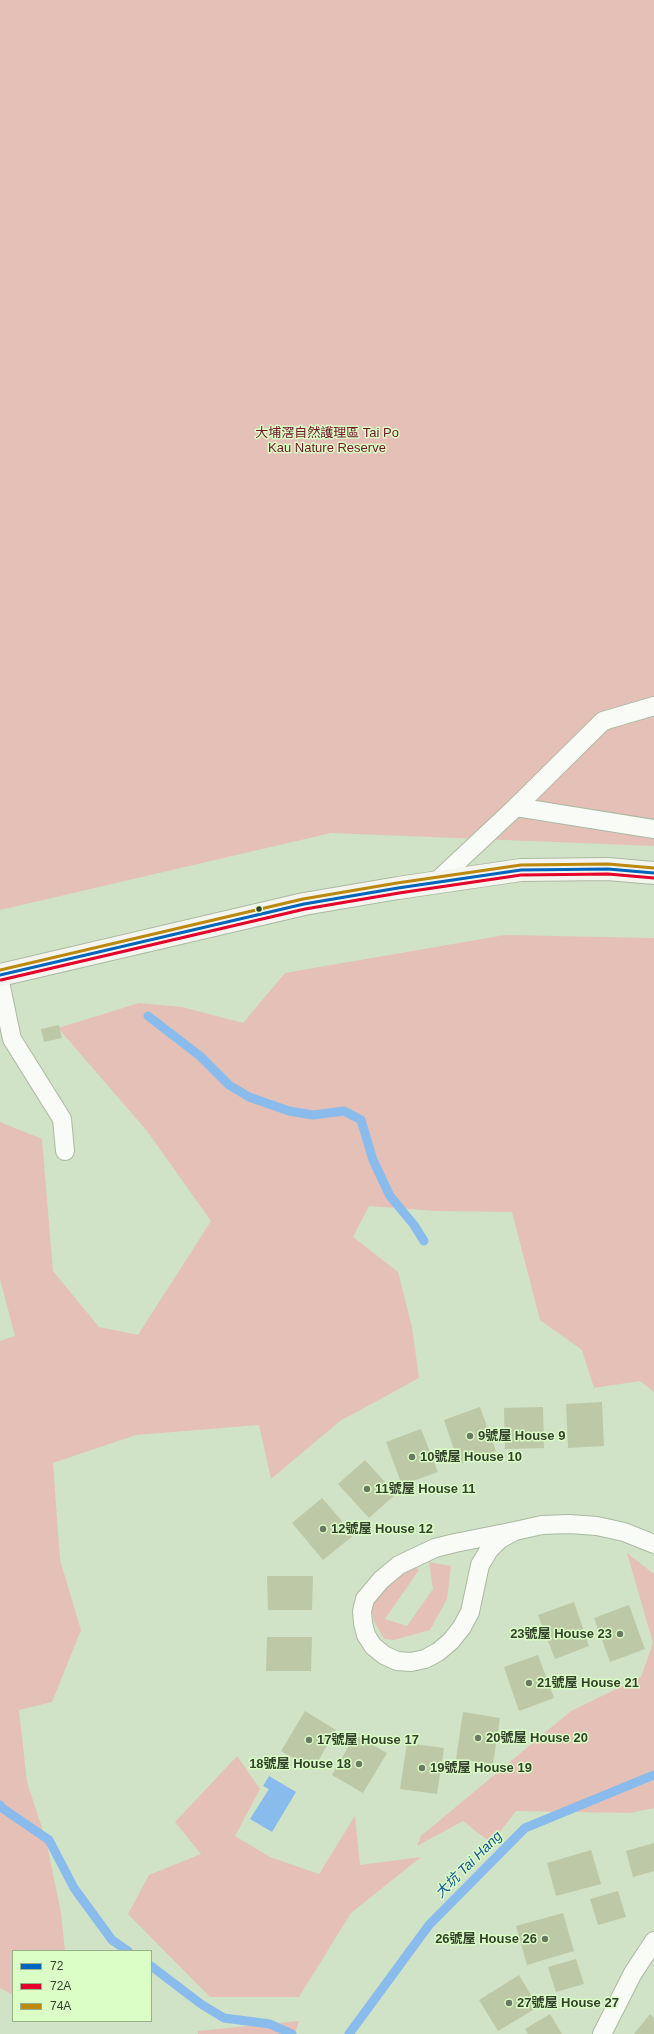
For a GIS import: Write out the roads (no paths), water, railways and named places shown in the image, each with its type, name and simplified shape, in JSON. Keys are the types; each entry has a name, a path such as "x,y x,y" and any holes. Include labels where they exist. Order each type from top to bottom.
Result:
{"main road":[{"path":"0,975 304,904 436,882 521,870 608,869 654,873"}],"lane":[{"path":"436,882 516,807 603,721 654,706"},
{"path":"516,807 654,829"},
{"path":"0,982 12,1039 62,1119 65,1151"},
{"path":"515,1531 500,1539 489,1550 480,1565 470,1612 455,1636 438,1652 425,1660 411,1662 397,1661 384,1655 373,1646 366,1635 363,1623 362,1611 365,1599 381,1580 399,1565 435,1548 542,1525 569,1524 597,1526 624,1532 652,1543"},
{"path":"602,2034 633,1973 654,1941"}],"water":[{"path":"269,1776 296,1792 272,1832 250,1819 269,1789 263,1786"}],"waterway":[{"path":"148,1016 200,1056 229,1085 249,1097 289,1111 313,1115 344,1111 361,1120 373,1160 390,1196 414,1225 424,1241"},
{"name":"大坑 Tai Hang","path":"349,2034 429,1925 525,1828 654,1775"},
{"path":"0,1805 2,1808 49,1840 74,1888 112,1940 127,1950"},
{"path":"152,1967 201,2004 224,2018 270,2024 292,2034"}],"place":[{"name":"9號屋 House 9","path":"470,1436"},
{"name":"10號屋 House 10","path":"412,1457"},
{"name":"11號屋 House 11","path":"367,1489"},
{"name":"12號屋 House 12","path":"323,1529"},
{"name":"23號屋 House 23","path":"620,1634"},
{"name":"21號屋 House 21","path":"529,1683"},
{"name":"20號屋 House 20","path":"478,1738"},
{"name":"17號屋 House 17","path":"309,1740"},
{"name":"18號屋 House 18","path":"359,1764"},
{"name":"19號屋 House 19","path":"422,1768"},
{"name":"26號屋 House 26","path":"545,1939"},
{"name":"27號屋 House 27","path":"509,2003"}],"park label":[{"name":"大埔滘自然護理區 Tai Po Kau Nature Reserve","path":"327,440"}]}
